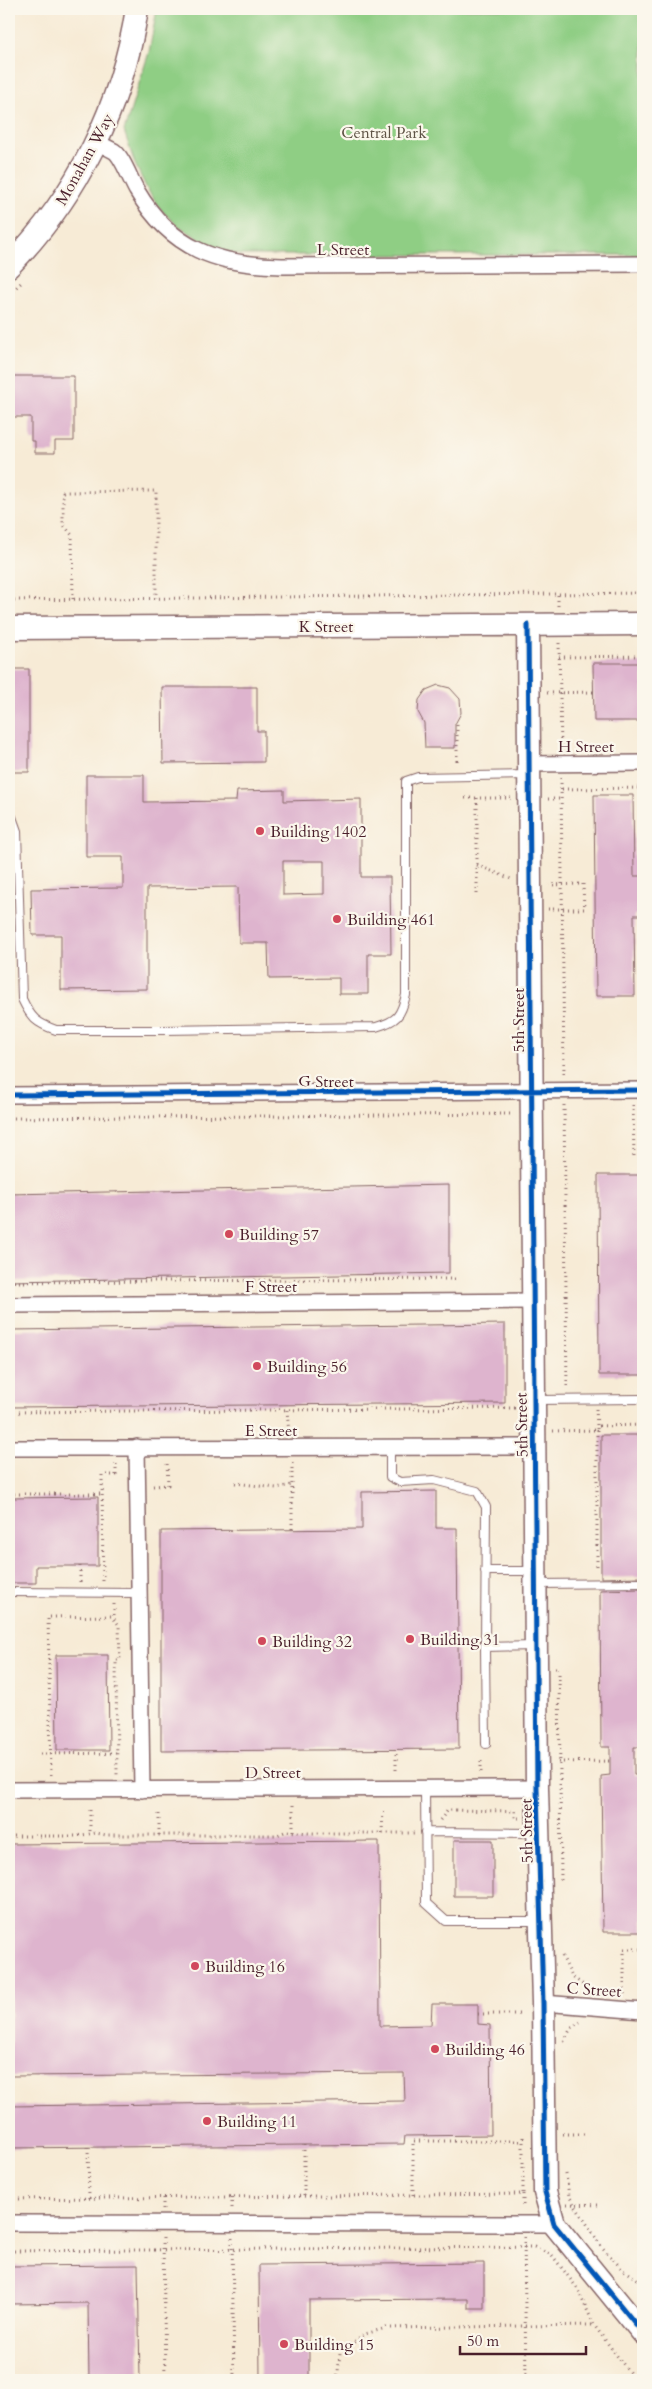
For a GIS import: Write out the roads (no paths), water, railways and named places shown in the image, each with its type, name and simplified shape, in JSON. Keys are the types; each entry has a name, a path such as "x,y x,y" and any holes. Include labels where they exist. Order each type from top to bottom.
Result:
{"street":[{"name":"Monahan Way","path":"9,266 57,208 96,143 114,102 126,66 137,9"},
{"name":"L Street","path":"96,143 115,152 138,192 165,227 199,252 219,260 241,264 282,266 643,264"},
{"name":"K Street","path":"9,628 643,624"},
{"name":"5th Street","path":"528,625 533,1301 526,1404 541,1439 535,1577 537,1788 530,1833 541,1921 533,2004 545,2192 554,2224"},
{"name":"H Street","path":"529,769 561,764 643,763"},
{"name":"G Street","path":"9,1095 643,1090"},
{"name":"F Street","path":"9,1305 533,1301"},
{"name":"E Street","path":"9,1448 390,1447 541,1439"},
{"path":"137,1447 142,1790"},
{"name":"D Street","path":"9,1790 537,1788"},
{"name":"C Street","path":"533,2004 643,2011"},
{"path":"9,2223 554,2224 643,2333"}],"lane":[{"path":"9,815 12,817 17,831 22,999 30,1014 40,1024 56,1030 376,1027 392,1023 402,1010 406,995 406,781 418,776 457,776 529,769"},
{"path":"526,1404 567,1400 643,1399"},
{"path":"390,1447 390,1477 400,1482 434,1480 477,1491 486,1508 486,1744"},
{"path":"485,1571 535,1577 643,1582"},
{"path":"9,1592 139,1592"},
{"path":"486,1647 536,1646"},
{"path":"425,1789 426,1903 446,1921 541,1921"},
{"path":"425,1831 530,1833"}],"place":[{"name":"Building 1402","path":"260,831"},
{"name":"Building 461","path":"337,919"},
{"name":"Building 57","path":"229,1234"},
{"name":"Building 56","path":"257,1366"},
{"name":"Building 31","path":"410,1639"},
{"name":"Building 32","path":"262,1641"},
{"name":"Building 16","path":"195,1966"},
{"name":"Building 46","path":"435,2049"},
{"name":"Building 11","path":"207,2121"},
{"name":"Building 15","path":"284,2344"}],"park label":[{"name":"Central Park","path":"384,132"}]}
